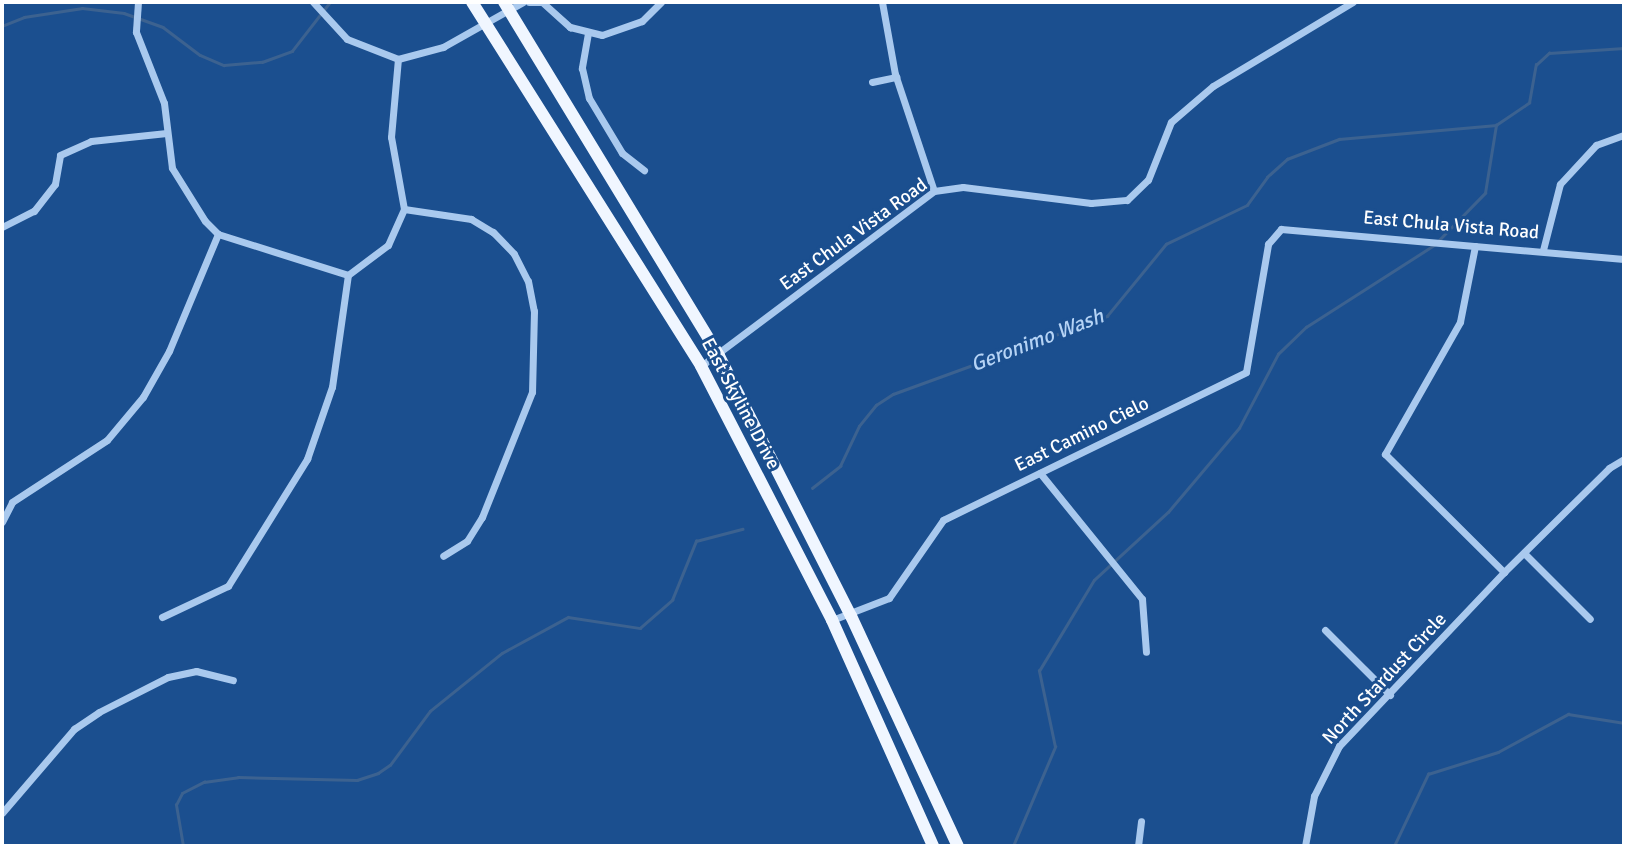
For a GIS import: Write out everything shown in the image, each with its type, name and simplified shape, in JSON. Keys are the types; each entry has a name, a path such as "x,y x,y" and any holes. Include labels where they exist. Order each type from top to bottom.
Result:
{"main road":[{"name":"East Skyline Drive","path":"472,2 701,366 832,621 933,846"},
{"name":"East Skyline Drive","path":"507,6 719,356 851,616 958,846"}],"street":[{"path":"138,2 136,32 164,103 172,169 184,194 218,234 348,275"},
{"path":"313,2 347,39 398,59 443,47 485,24 507,6 523,2"},
{"path":"529,2 542,2 570,27 588,33 610,33 634,25 661,2"},
{"path":"882,2 896,77 934,191"},
{"name":"East Chula Vista Road","path":"701,366 719,356 934,191 963,187 1091,203 1128,200 1148,180 1171,122 1213,86 1353,2"},
{"path":"588,33 582,68 589,99 622,153 644,170"},
{"path":"162,617 228,586 285,496 316,436 331,387 348,275 387,245 404,209 391,137 398,59"},
{"path":"872,82 896,77"},
{"path":"2,227 34,211 55,184 60,155 91,141 167,133"},
{"path":"1543,250 1560,184 1596,145 1624,135"},
{"path":"404,209 471,219 493,232 514,254 528,281 534,311 532,392 482,517 467,541 443,556"},
{"name":"East Chula Vista Road","path":"1276,232 1302,228 1624,259"},
{"name":"East Camino Cielo","path":"832,621 851,616 889,598 943,520 1246,372 1268,244 1276,232"},
{"path":"2,522 12,502 107,440 143,397 169,351 218,234"},
{"path":"1475,246 1460,322 1385,454 1504,572"},
{"name":"North Stardust Circle","path":"1305,846 1321,776 1339,746 1504,572 1609,468 1624,459"},
{"path":"1040,473 1142,599 1147,623 1146,652"},
{"path":"1524,553 1590,619"},
{"path":"1325,630 1390,695"},
{"path":"2,813 74,729 99,712 168,677 197,671 233,680"},
{"path":"1138,846 1141,821"}],"waterway":[{"path":"2,26 24,17 82,8 124,13 163,27 200,55 224,65 262,62 292,51 330,2"},
{"name":"Geronimo Wash","path":"812,488 840,466 859,426 876,405 893,394 1107,316 1166,244 1247,205 1267,177 1287,159 1339,139 1496,125 1529,103 1536,65 1549,53 1624,48"},
{"path":"1439,240 1485,193 1496,125"},
{"path":"1013,846 1055,747 1039,671 1094,580 1168,512 1239,428 1278,354 1306,327 1434,245"},
{"name":"Geronimo Wash","path":"183,846 176,805 182,793 204,782 238,777 357,780 378,773 390,765 430,711 502,653 568,617 640,628 672,600 696,541 742,529"},
{"path":"1394,846 1428,774 1498,752 1568,714 1624,723"}]}
